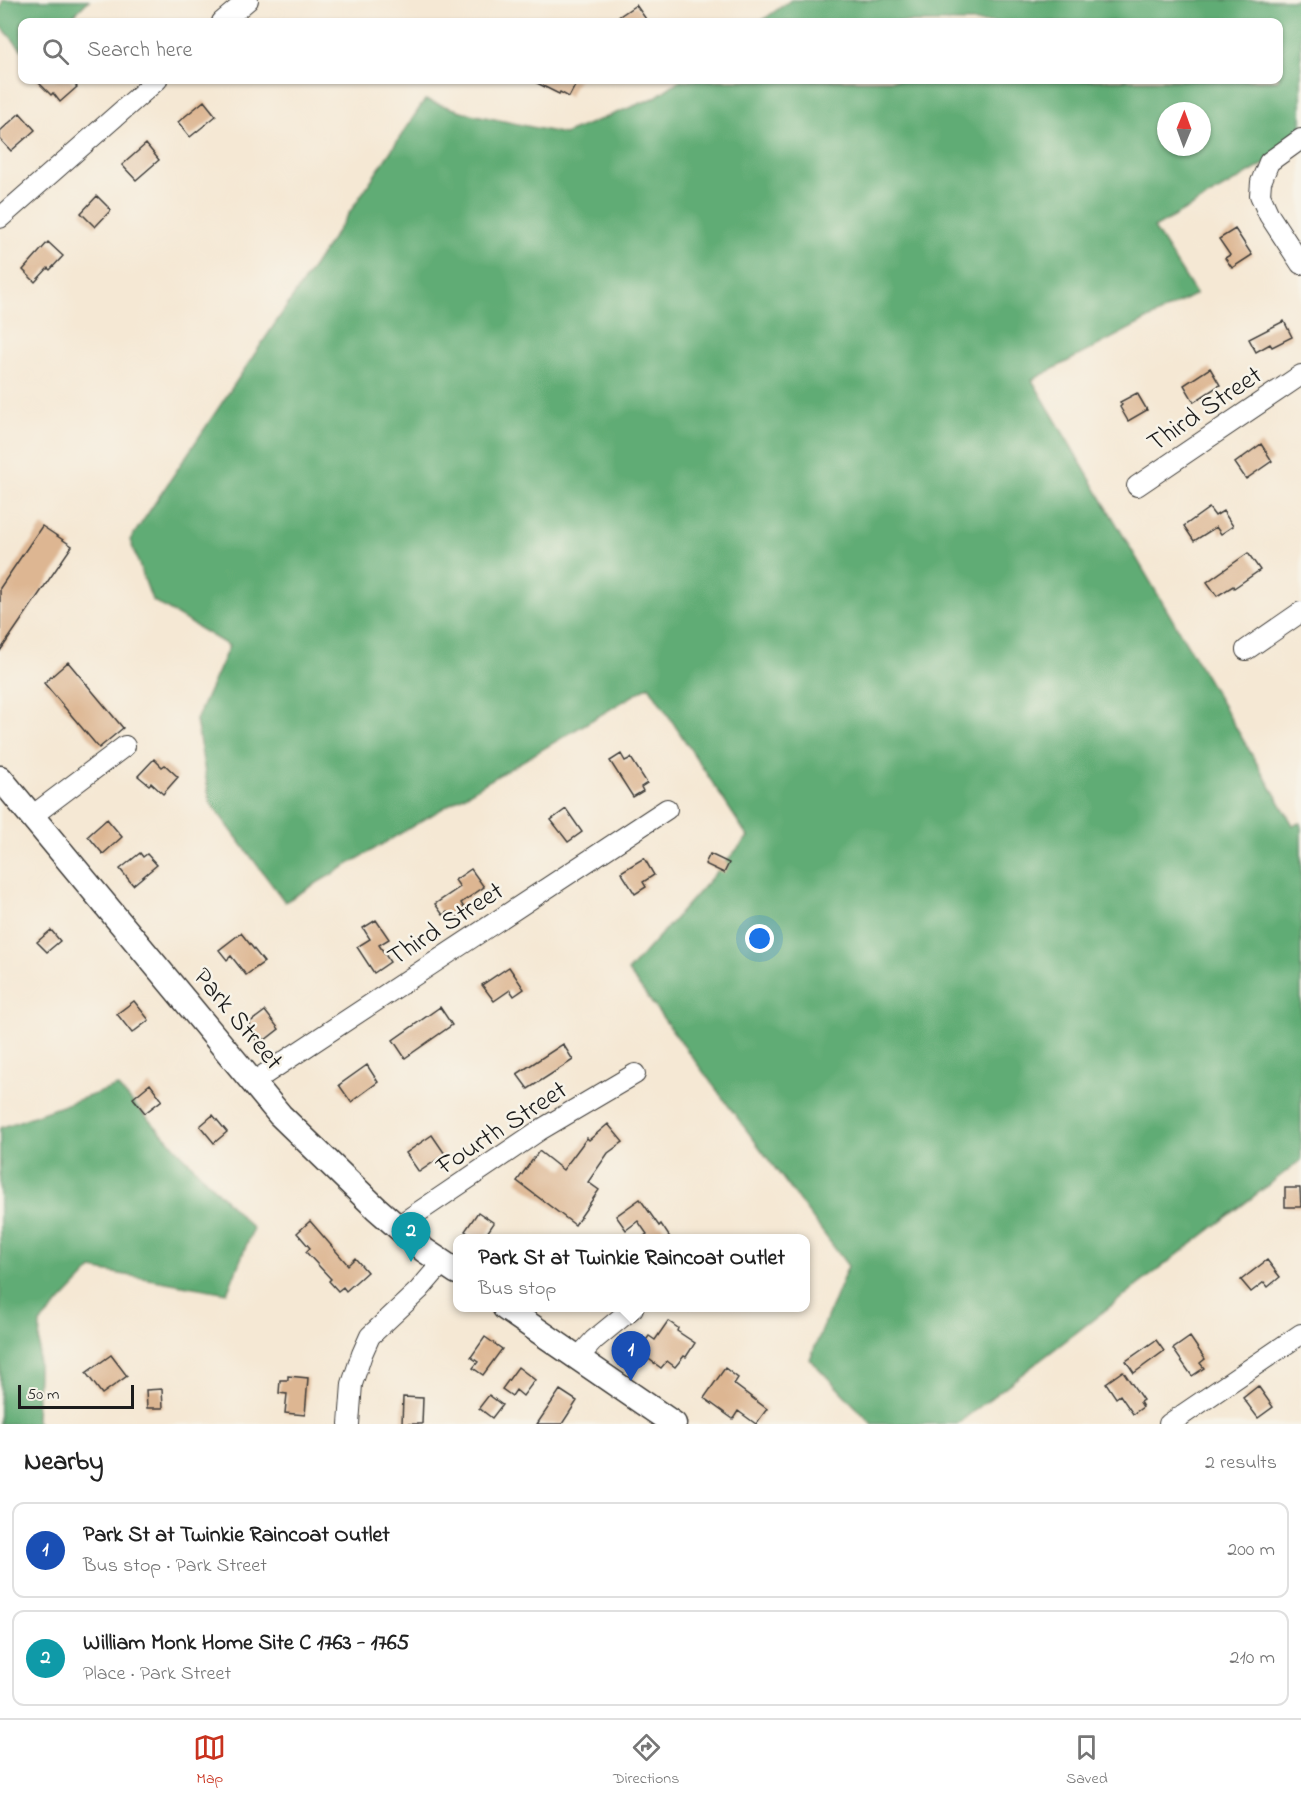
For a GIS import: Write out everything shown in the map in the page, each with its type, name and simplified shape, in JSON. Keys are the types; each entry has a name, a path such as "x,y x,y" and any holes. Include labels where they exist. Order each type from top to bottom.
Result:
{"main road":[{"name":"Park Street","path":"0,778 280,1114 343,1177 424,1250 450,1267"},
{"path":"511,1312 674,1424"}],"street":[{"path":"227,18 248,0"},
{"path":"0,218 152,84"},
{"path":"1301,140 1269,162 1263,174 1260,195 1269,216 1301,264"},
{"name":"Third Street","path":"1137,486 1301,375"},
{"path":"1246,650 1301,612"},
{"path":"32,816 124,746"},
{"name":"Third Street","path":"253,1082 667,809"},
{"name":"Fourth Street","path":"398,1226 540,1130 635,1074"},
{"path":"349,1424 352,1384 370,1336 419,1290 450,1267"},
{"path":"577,1359 594,1340 628,1312"},
{"path":"1169,1424 1301,1334"}],"green space":[{"path":"3,0 89,0 71,18 18,18 18,45 0,25"},
{"path":"791,0 1301,0 1301,143 1154,228 1196,294 1032,380 1293,825 1301,823 1301,1160 957,1424 872,1424 810,1359 848,1266 628,971 748,837 649,686 285,902 210,802 196,720 229,646 152,600 130,540 425,100 471,114 564,134 654,98 674,84 1283,84 1283,18 766,18"},
{"path":"117,1086 253,1229 227,1293 92,1269 40,1323 36,1420 40,1424 0,1424 0,1128"}],"building":[{"path":"636,5 645,18 617,18"},
{"path":"40,84 74,84 77,87 60,102 53,93 51,95"},
{"path":"539,84 576,84 569,97 560,92 559,94"},
{"path":"204,101 216,116 190,137 178,122"},
{"path":"20,113 35,130 11,151 0,139 0,131"},
{"path":"146,144 159,160 136,180 122,165"},
{"path":"97,196 111,210 95,227 81,213"},
{"path":"1235,229 1252,255 1232,268 1225,258 1230,255 1219,239"},
{"path":"48,242 63,256 35,282 23,270"},
{"path":"1284,321 1292,337 1272,347 1270,344 1256,352 1249,339"},
{"path":"1210,368 1220,385 1194,402 1184,385"},
{"path":"1137,393 1147,410 1128,421 1120,407 1122,405 1120,402"},
{"path":"1261,444 1272,461 1246,479 1235,463"},
{"path":"1209,508 1215,516 1223,511 1233,526 1221,534 1216,527 1194,541 1184,526"},
{"path":"42,526 72,546 0,651 0,588"},
{"path":"1248,553 1260,570 1234,588 1233,586 1217,596 1207,582"},
{"path":"68,662 123,728 99,748 44,683"},
{"path":"621,754 625,761 631,758 647,783 641,787 643,791 633,797 610,761"},
{"path":"154,759 178,777 163,794 151,783 149,785 138,776"},
{"path":"566,809 582,832 568,842 551,820"},
{"path":"107,819 122,837 103,854 88,836"},
{"path":"140,853 143,857 147,854 157,865 133,885 120,869"},
{"path":"710,854 729,863 724,873 705,864"},
{"path":"644,858 654,875 643,882 646,887 635,894 621,872"},
{"path":"471,869 484,887 461,903 466,911 452,920 447,912 443,915 435,904 460,887 455,880"},
{"path":"376,920 389,939 379,945 390,962 374,973 357,947 370,939 363,928"},
{"path":"51,930 60,941 47,952 37,942"},
{"path":"241,933 264,962 246,975 231,956 227,960 219,950"},
{"path":"509,967 524,989 514,996 510,990 494,1001 482,985"},
{"path":"134,1001 149,1020 132,1033 117,1014"},
{"path":"440,1007 452,1025 405,1058 393,1040"},
{"path":"265,1011 279,1029 265,1040 263,1038 258,1042 247,1029 251,1026 249,1023"},
{"path":"563,1044 573,1060 528,1089 517,1074"},
{"path":"367,1065 378,1082 351,1102 339,1085"},
{"path":"150,1084 162,1100 145,1113 133,1098"},
{"path":"213,1115 227,1132 214,1143 200,1126"},
{"path":"608,1124 623,1142 608,1153 588,1182 599,1190 575,1225 517,1181 539,1151 563,1170 587,1138 589,1140"},
{"path":"432,1135 445,1154 419,1172 406,1153"},
{"path":"1285,1188 1300,1188 1301,1207 1285,1207"},
{"path":"640,1199 659,1226 661,1224 668,1234 647,1234 638,1221 626,1230 616,1216"},
{"path":"478,1212 494,1223 486,1234 469,1234 465,1231"},
{"path":"310,1221 348,1265 355,1258 367,1272 346,1291 343,1287 338,1291 329,1281 331,1279 306,1252 310,1248 297,1233"},
{"path":"1267,1260 1280,1277 1268,1287 1264,1282 1251,1292 1241,1280"},
{"path":"668,1321 678,1328 677,1331 695,1343 686,1357 684,1356 675,1367 667,1361 661,1368 638,1351 649,1336 655,1340"},
{"path":"485,1337 502,1349 483,1375 473,1368 478,1362 471,1357"},
{"path":"1190,1337 1205,1359 1200,1363 1204,1368 1192,1376 1173,1349"},
{"path":"1156,1340 1164,1351 1134,1373 1126,1361"},
{"path":"111,1355 127,1376 102,1394 86,1373"},
{"path":"518,1367 535,1380 523,1396 516,1390 512,1396 502,1389"},
{"path":"725,1368 738,1378 734,1384 767,1409 756,1424 738,1411 733,1419 704,1398"},
{"path":"1123,1371 1143,1400 1140,1402 1143,1407 1133,1414 1120,1395 1116,1398 1106,1383"},
{"path":"288,1376 308,1378 305,1415 285,1413 287,1394 279,1393 280,1380 288,1380"},
{"path":"1258,1386 1273,1407 1258,1418 1243,1398"},
{"path":"162,1389 163,1408 147,1408 146,1390"},
{"path":"560,1390 577,1401 562,1424 537,1424"},
{"path":"489,1395 502,1405 492,1418 479,1408"},
{"path":"403,1397 423,1398 422,1424 402,1424"}],"place":[{"name":"William Monk Home Site C 1763 - 1765","path":"411,1262"},
{"name":"Park St at Twinkie Raincoat Outlet","path":"631,1381"}]}
